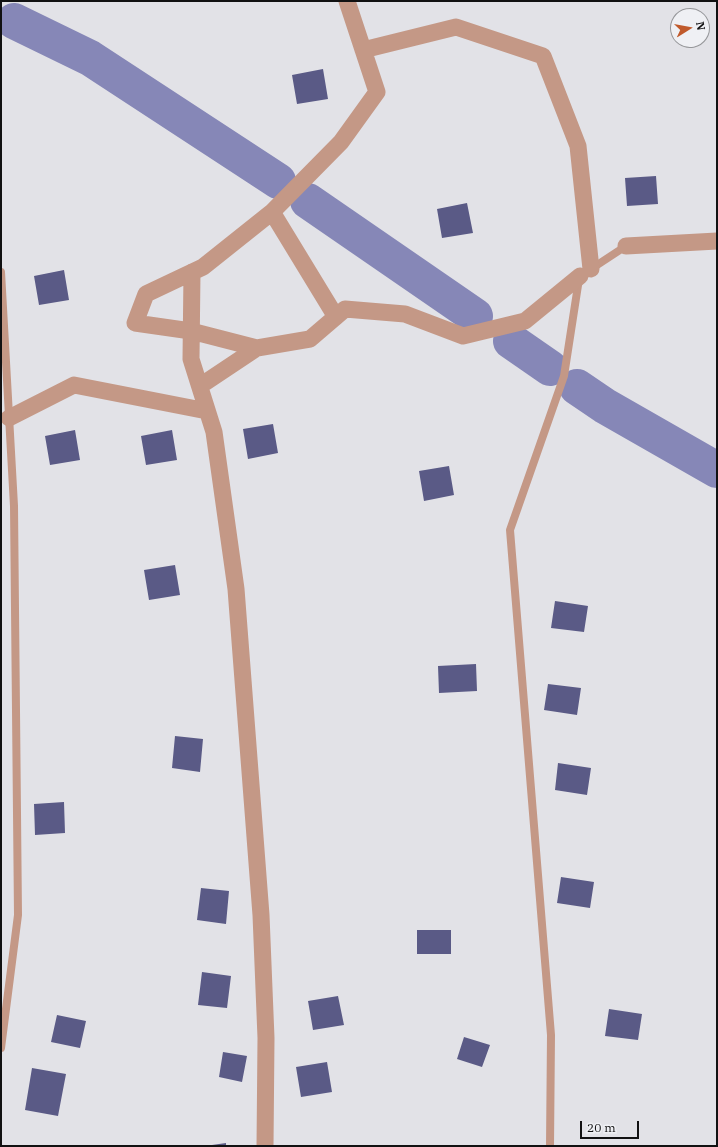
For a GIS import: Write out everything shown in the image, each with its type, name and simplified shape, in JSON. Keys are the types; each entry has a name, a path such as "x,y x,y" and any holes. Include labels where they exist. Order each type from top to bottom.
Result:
{"street":[{"path":"257,348 191,331 135,323 146,294 203,267 272,212 341,142 377,92 347,1"},
{"path":"200,386 257,348 310,339 345,309 405,314 463,336 526,321 585,272 578,146 543,56 456,27 363,50"},
{"path":"272,212 336,317"},
{"path":"626,246 717,241"},
{"path":"192,272 191,359 214,432 237,605 261,915 266,1038 265,1146"},
{"path":"9,418 74,385 207,411"}],"lane":[{"path":"550,1146 551,1035 510,530 564,376 585,272 626,246"},
{"path":"1,272 14,506 18,915 1,1048"}],"building":[{"path":"323,69 328,99 297,104 292,75"},
{"path":"656,176 658,204 627,206 625,178"},
{"path":"467,203 473,233 442,238 437,209"},
{"path":"64,270 69,300 39,305 34,276"},
{"path":"273,424 278,453 248,459 243,429"},
{"path":"75,430 80,460 50,465 45,436"},
{"path":"172,430 177,460 146,465 141,436"},
{"path":"449,466 454,495 424,501 419,471"},
{"path":"175,565 180,595 149,600 144,570"},
{"path":"555,601 588,606 584,632 551,628"},
{"path":"476,664 477,691 439,693 438,666"},
{"path":"548,684 581,688 577,715 544,710"},
{"path":"175,736 203,739 200,772 172,768"},
{"path":"558,763 591,768 587,795 555,790"},
{"path":"64,802 65,833 35,835 34,804"},
{"path":"561,877 594,882 590,908 557,903"},
{"path":"201,888 229,891 226,924 197,920"},
{"path":"417,930 451,930 451,954 417,954"},
{"path":"202,972 231,976 227,1008 198,1005"},
{"path":"338,996 344,1025 313,1030 308,1001"},
{"path":"609,1009 642,1014 638,1040 605,1036"},
{"path":"57,1015 86,1021 80,1048 51,1042"},
{"path":"464,1037 490,1045 482,1067 457,1059"},
{"path":"223,1052 247,1056 242,1082 219,1077"},
{"path":"327,1062 332,1092 301,1097 296,1067"},
{"path":"32,1068 66,1074 58,1116 25,1110"},
{"path":"226,1143 226,1146 212,1146 212,1145"}],"waterway":[{"path":"14,21 90,58 278,181"},
{"path":"308,201 475,316"},
{"path":"511,341 550,368"},
{"path":"577,387 605,406 717,470"}]}
